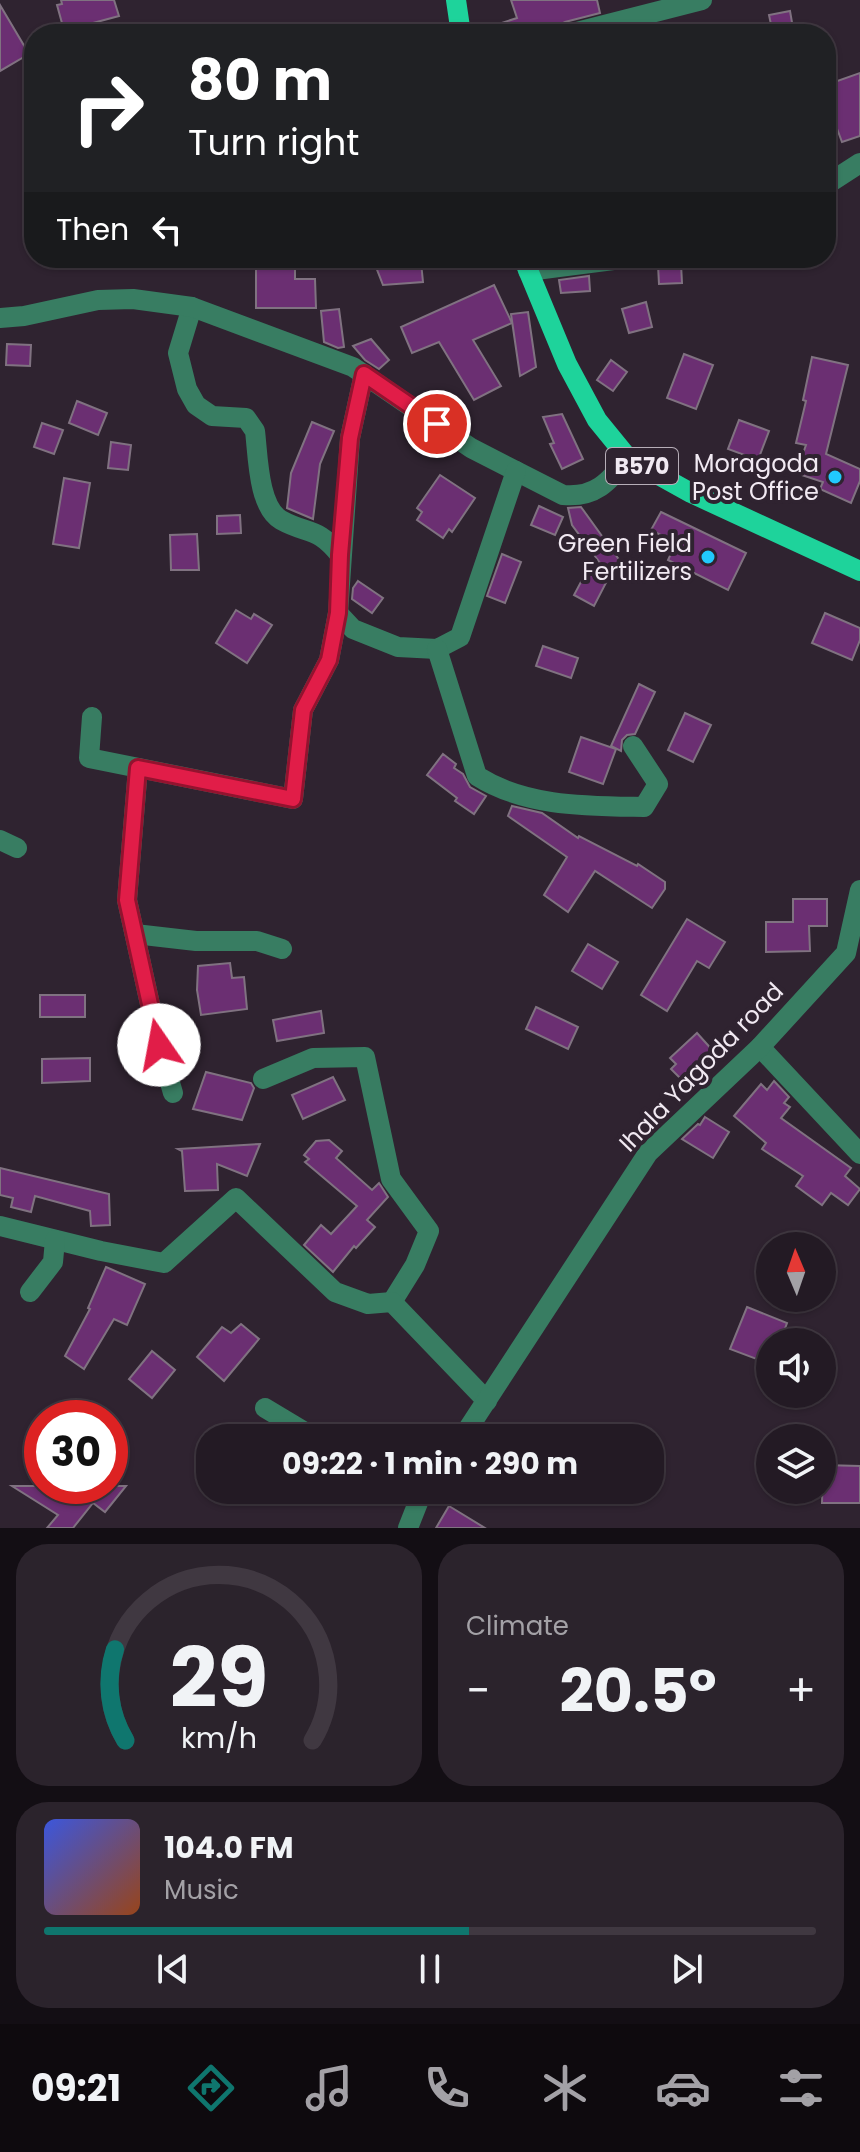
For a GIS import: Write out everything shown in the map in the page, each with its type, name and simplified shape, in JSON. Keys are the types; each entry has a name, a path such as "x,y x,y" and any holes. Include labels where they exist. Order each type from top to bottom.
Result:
{"main road":[{"path":"456,0 460,24"},
{"name":"B570","path":"527,268 567,364 597,420 628,458 691,493 860,571"}],"street":[{"path":"608,24 702,0"},
{"path":"836,179 860,163"},
{"path":"0,318 98,300 133,299 192,307 353,367 471,448 551,491 575,496 599,490 628,458"},
{"path":"192,307 178,353 187,389 196,405 212,416 246,418 255,431 268,506 278,519 315,531 328,539 340,555"},
{"path":"92,717 89,758 293,799 303,710 329,660 338,613 350,438 364,374"},
{"path":"338,613 353,629 398,647 437,649 460,637 516,471"},
{"path":"437,649 477,776 498,789 571,805 644,807 658,784 633,746"},
{"path":"138,768 127,900 159,1045 173,1093"},
{"name":"Ihala Yagoda road","path":"471,1424 648,1153 853,957 860,890"},
{"path":"135,934 196,941 257,941 282,949"},
{"path":"760,1047 860,1154"},
{"path":"263,1079 313,1058 365,1057 391,1179 429,1231 415,1265 392,1302"},
{"path":"0,1226 164,1263 236,1198 335,1292 368,1304 392,1302"},
{"path":"30,1292 53,1262 55,1240"},
{"path":"392,1302 487,1401"},
{"path":"265,1408 292,1424"},
{"path":"408,1528 413,1504"}],"building":[{"path":"61,0 114,0 119,16 93,24 62,24 57,5 62,4"},
{"path":"511,0 597,0 600,13 561,24 498,24 517,18"},
{"path":"0,5 24,46 24,57 0,71"},
{"path":"790,11 792,24 771,24 769,15"},
{"path":"860,73 860,136 842,142 836,126 836,81"},
{"path":"256,268 295,268 295,279 315,279 316,308 256,308"},
{"path":"376,268 422,268 423,282 383,285"},
{"path":"658,268 681,268 682,283 659,284"},
{"path":"589,276 590,291 561,293 559,280"},
{"path":"494,285 512,323 473,340 501,386 474,400 439,342 412,353 401,327"},
{"path":"646,302 652,327 629,333 622,309"},
{"path":"339,309 344,347 338,348 324,342 321,311"},
{"path":"528,312 536,367 520,376 511,314"},
{"path":"371,339 389,360 379,369 365,360 353,346"},
{"path":"7,344 31,345 30,366 6,365"},
{"path":"684,354 713,365 696,409 667,398"},
{"path":"812,357 848,365 826,454 860,469 860,481 851,503 820,489 823,482 796,473 806,445 796,443"},
{"path":"611,360 627,372 613,391 597,380"},
{"path":"77,401 107,413 98,435 69,423"},
{"path":"562,414 583,459 562,469 550,444 554,443 543,417"},
{"path":"739,420 769,431 758,460 728,449"},
{"path":"312,422 334,431 320,464 313,519 287,508 291,473"},
{"path":"42,423 63,430 54,454 34,447"},
{"path":"111,442 131,445 128,470 108,468"},
{"path":"440,475 475,498 452,532 449,529 443,538 417,520 422,512 417,508"},
{"path":"64,478 90,483 79,548 53,544"},
{"path":"539,506 563,517 555,535 531,525"},
{"path":"581,507 620,561 606,571 572,525 568,508"},
{"path":"661,512 746,553 728,590 668,560 676,543 651,530"},
{"path":"240,515 241,533 217,534 217,516"},
{"path":"197,534 199,570 171,570 170,535"},
{"path":"502,554 521,562 505,603 487,596"},
{"path":"591,563 611,573 594,606 574,595"},
{"path":"358,581 383,598 372,613 352,599 353,588"},
{"path":"236,610 251,619 254,614 272,625 247,663 216,643"},
{"path":"825,613 860,628 860,640 852,660 812,643"},
{"path":"543,646 578,658 571,678 536,666"},
{"path":"639,684 655,692 635,734 627,735 622,740 621,751 611,746"},
{"path":"685,713 711,725 693,762 668,750"},
{"path":"581,737 616,749 603,784 569,772"},
{"path":"443,754 456,764 454,768 463,774 470,787 486,796 474,814 427,775"},
{"path":"512,806 542,813 578,838 638,864 665,882 665,889 652,908 595,871 568,912 544,895 567,857 508,816"},
{"path":"793,899 827,899 827,926 809,926 810,951 766,952 766,922 793,922"},
{"path":"687,919 725,942 709,968 697,961 667,1011 641,995"},
{"path":"588,944 618,962 602,989 572,971"},
{"path":"230,963 232,978 244,977 247,1009 201,1015 197,990 198,966"},
{"path":"40,995 85,995 85,1017 40,1017"},
{"path":"536,1007 578,1027 568,1049 526,1029"},
{"path":"321,1011 324,1033 277,1041 273,1020"},
{"path":"697,1033 715,1053 685,1083 671,1069 676,1064 670,1058"},
{"path":"90,1058 90,1081 42,1083 42,1059"},
{"path":"206,1072 251,1083 254,1088 242,1120 193,1109"},
{"path":"333,1077 345,1100 303,1119 292,1095"},
{"path":"774,1081 789,1097 784,1103 790,1107 781,1118 851,1168 845,1176 860,1189 848,1205 831,1193 822,1205 796,1186 803,1176 762,1149 766,1143 734,1116 761,1084 767,1090"},
{"path":"705,1117 729,1132 713,1158 682,1139"},
{"path":"329,1140 342,1151 336,1158 372,1190 379,1183 388,1197 367,1220 375,1227 333,1272 304,1245 321,1225 331,1234 357,1206 305,1162 309,1159 304,1155 316,1141"},
{"path":"260,1144 247,1176 217,1164 218,1190 185,1191 182,1151 178,1149"},
{"path":"0,1168 109,1194 110,1225 91,1226 90,1211 35,1196 31,1212 11,1207 13,1198 0,1195"},
{"path":"106,1267 145,1284 127,1325 114,1319 84,1369 65,1356 90,1309"},
{"path":"747,1307 787,1323 785,1328 756,1328 756,1359 730,1349"},
{"path":"241,1324 259,1339 224,1381 197,1357 222,1327 231,1333"},
{"path":"152,1351 175,1370 152,1398 129,1379"},
{"path":"836,1465 860,1466 860,1503 836,1503"},
{"path":"12,1486 24,1486 24,1494"},
{"path":"41,1504 92,1504 73,1528 47,1528 58,1515"},
{"path":"94,1504 111,1504 105,1512"},
{"path":"449,1506 485,1528 436,1528"}],"place":[{"name":"Moragoda Post Office","path":"835,477"},
{"name":"Green Field Fertilizers","path":"708,557"}],"route":[{"path":"159,1045 127,900 138,768 293,799 303,710 329,660 338,613 350,438 364,374 437,424"}]}
